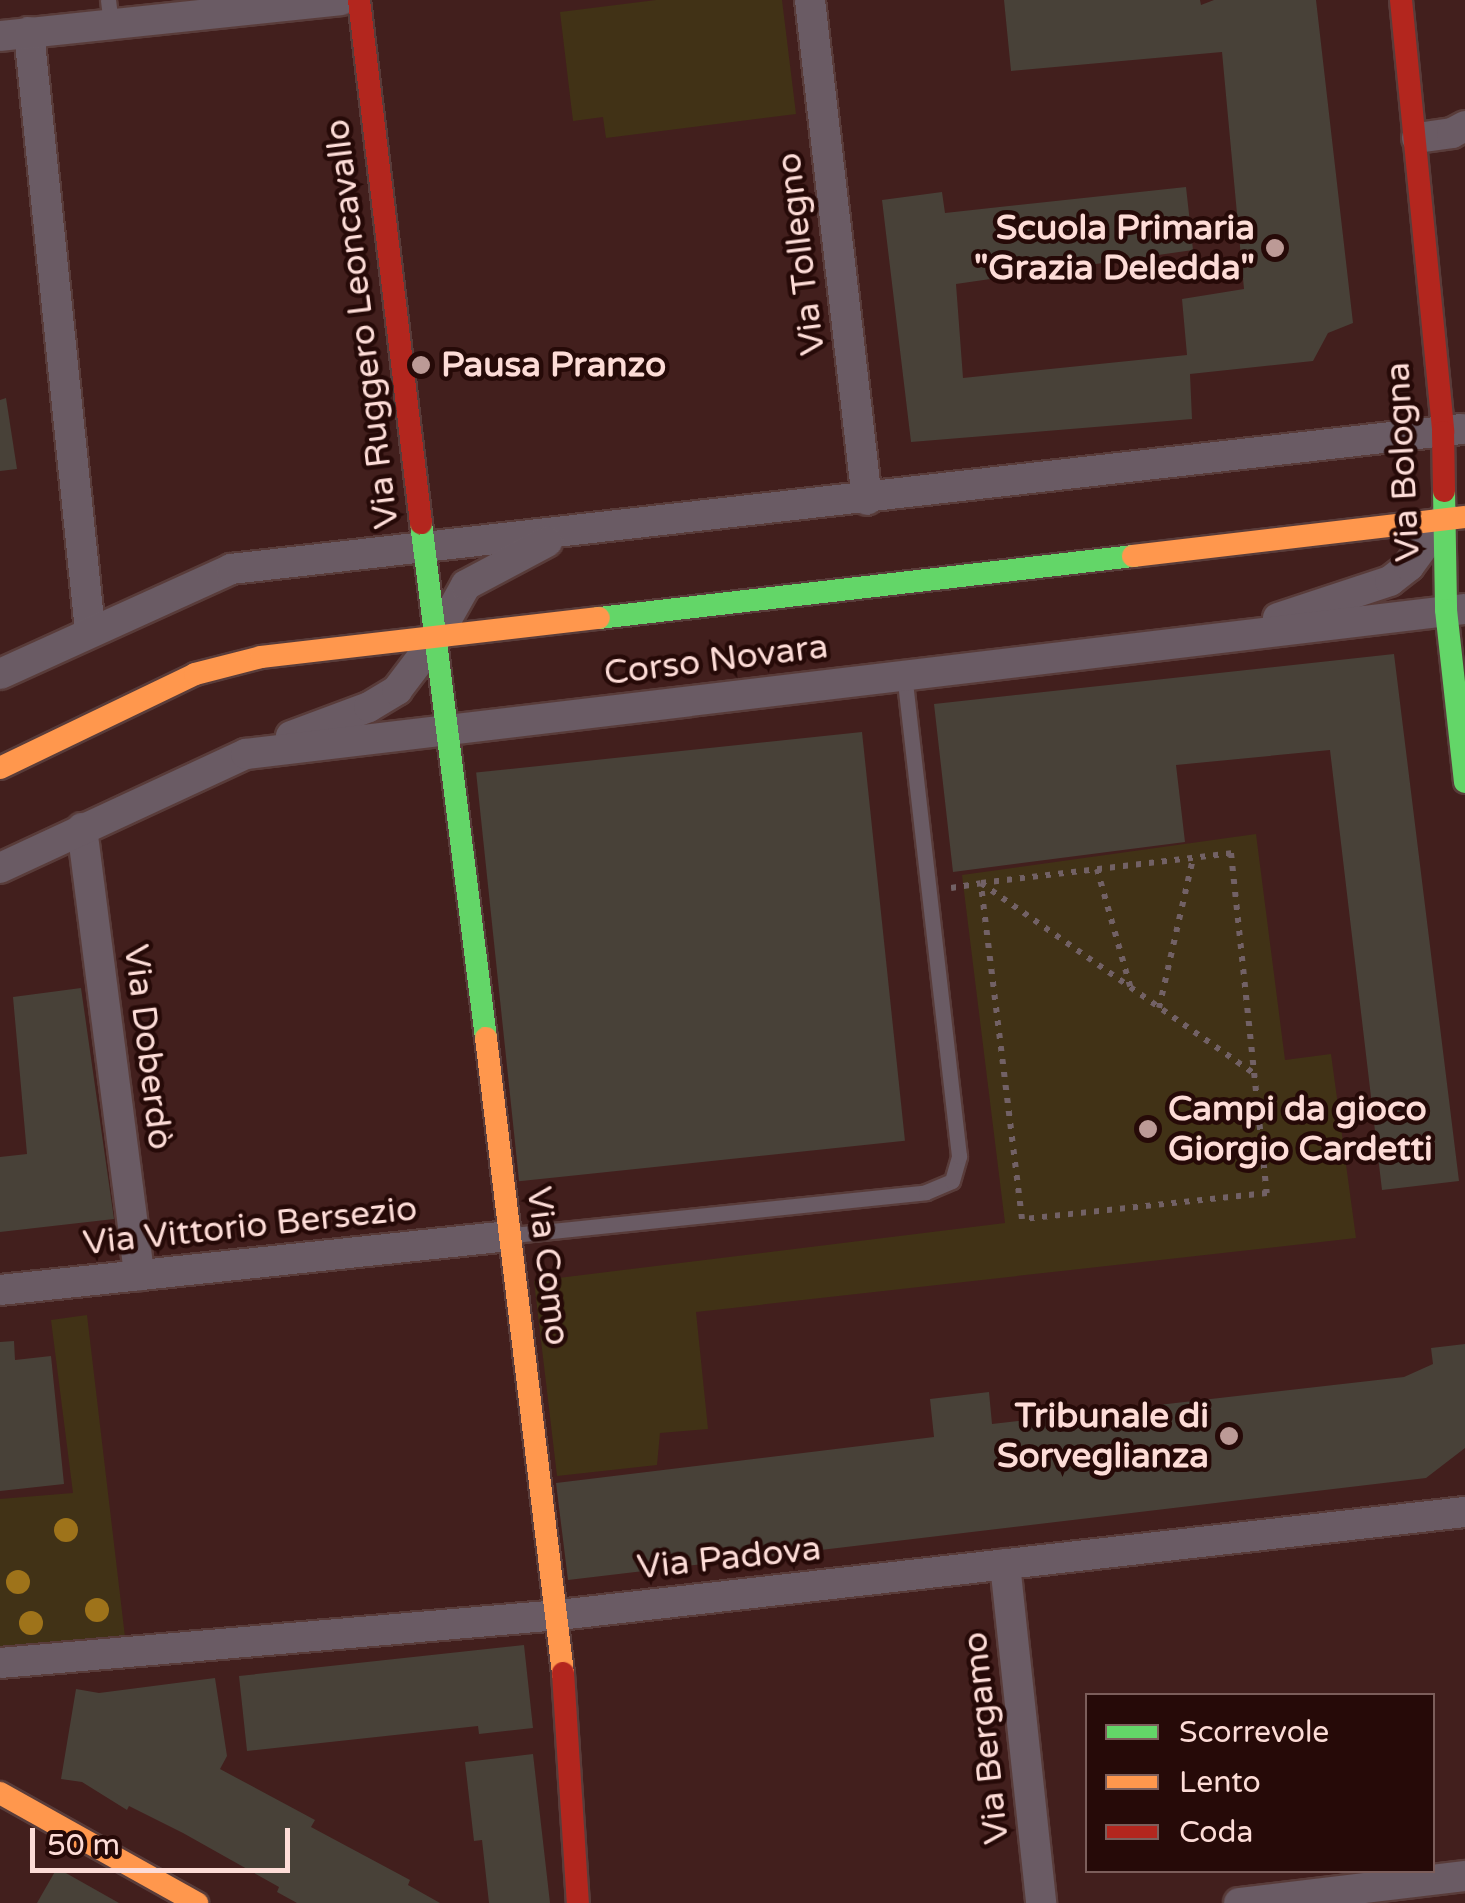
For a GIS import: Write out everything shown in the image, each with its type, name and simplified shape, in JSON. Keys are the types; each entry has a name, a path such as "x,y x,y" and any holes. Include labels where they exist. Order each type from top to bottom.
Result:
{"main road":[{"name":"Via Ruggero Leoncavallo","path":"360,0 435,640"},
{"name":"Via Bologna","path":"1401,0 1454,430 1456,609 1465,782"},
{"name":"Corso Novara","path":"0,768 196,674 261,657 435,640 1454,518"},
{"name":"Via Como","path":"435,640 559,1615 578,1903"},
{"path":"0,1793 197,1903"}],"street":[{"path":"90,630 14,34 109,11 341,0"},
{"name":"Via Tollegno","path":"810,0 867,500"},
{"path":"1416,138 1452,133 1465,126"},
{"path":"0,674 231,569 867,500 1454,430"},
{"path":"1228,636 1390,581 1454,518 1465,492"},
{"path":"246,754 378,702 397,690 435,640 466,585 566,532"},
{"name":"Corso Novara","path":"0,868 246,754 1456,609"},
{"name":"Via Doberdò","path":"82,828 139,1275"},
{"name":"Via Vittorio Bersezio","path":"0,1290 509,1236"},
{"name":"Via Padova","path":"0,1663 559,1615 1465,1512"},
{"name":"Via Bergamo","path":"1005,1564 1041,1903"},
{"path":"1239,1903 1465,1876"}],"lane":[{"path":"509,1236 926,1192 952,1181 958,1156 904,676"}],"path":[{"path":"1231,853 1266,1194 1022,1218 981,883 1231,853"},
{"path":"1159,1008 1193,858"},
{"path":"1096,870 1130,988"},
{"path":"981,883 1254,1074"}],"shaded area":[{"path":"656,0 782,0 796,114 606,138 603,117 573,121 560,12"},
{"path":"1256,834 1285,1060 1331,1054 1356,1238 696,1312 708,1429 660,1433 657,1465 557,1476 534,1281 1005,1223 962,875"},
{"path":"87,1315 125,1637 0,1650 0,1499 73,1493 51,1320"}],"building":[{"path":"1004,0 1200,0 1201,5 1214,0 1316,0 1353,323 1328,333 1313,361 1190,374 1192,419 911,442 882,200 942,192 945,213 1186,187 1193,250 956,284 963,378 1187,355 1182,299 1244,289 1222,52 1011,71"},
{"path":"6,398 17,469 0,471 0,400"},
{"path":"1394,654 1459,1181 1382,1190 1330,750 1176,765 1185,842 953,872 934,704"},
{"path":"862,732 905,1141 519,1181 476,773"},
{"path":"81,988 114,1219 0,1232 0,1157 27,1154 13,997"},
{"path":"14,1341 15,1360 51,1356 64,1484 0,1491 0,1342"},
{"path":"1465,1344 1465,1448 1426,1478 568,1580 556,1483 934,1437 930,1399 989,1392 992,1424 1404,1377 1433,1364 1431,1348"},
{"path":"524,1645 533,1728 479,1734 478,1726 247,1751 239,1676"},
{"path":"215,1678 227,1756 220,1769 315,1820 311,1827 410,1880 408,1885 440,1903 297,1903 277,1892 279,1887 183,1833 129,1806 127,1810 82,1782 61,1779 76,1689 99,1693"},
{"path":"533,1754 550,1903 489,1903 482,1840 474,1841 465,1762"},
{"path":"57,1868 119,1903 37,1903"}],"traffic: fast":[{"path":"1444,491 1446,610 1465,782"},
{"path":"421,523 486,1038"},
{"path":"599,618 1133,556"}],"traffic: slow":[{"path":"1133,556 1465,517"},
{"path":"0,768 195,674 261,657 599,618"},
{"path":"486,1038 563,1673"},
{"path":"0,1793 197,1903"}],"traffic: jam":[{"path":"359,0 421,523"},
{"path":"1401,0 1443,432 1444,491"},
{"path":"563,1673 578,1903"}],"place":[{"name":"Scuola Primaria \"Grazia Deledda\"","path":"1275,248"},
{"name":"Pausa Pranzo","path":"421,365"},
{"name":"Campi da gioco Giorgio Cardetti","path":"1148,1129"},
{"name":"Tribunale di Sorveglianza","path":"1229,1436"}]}
